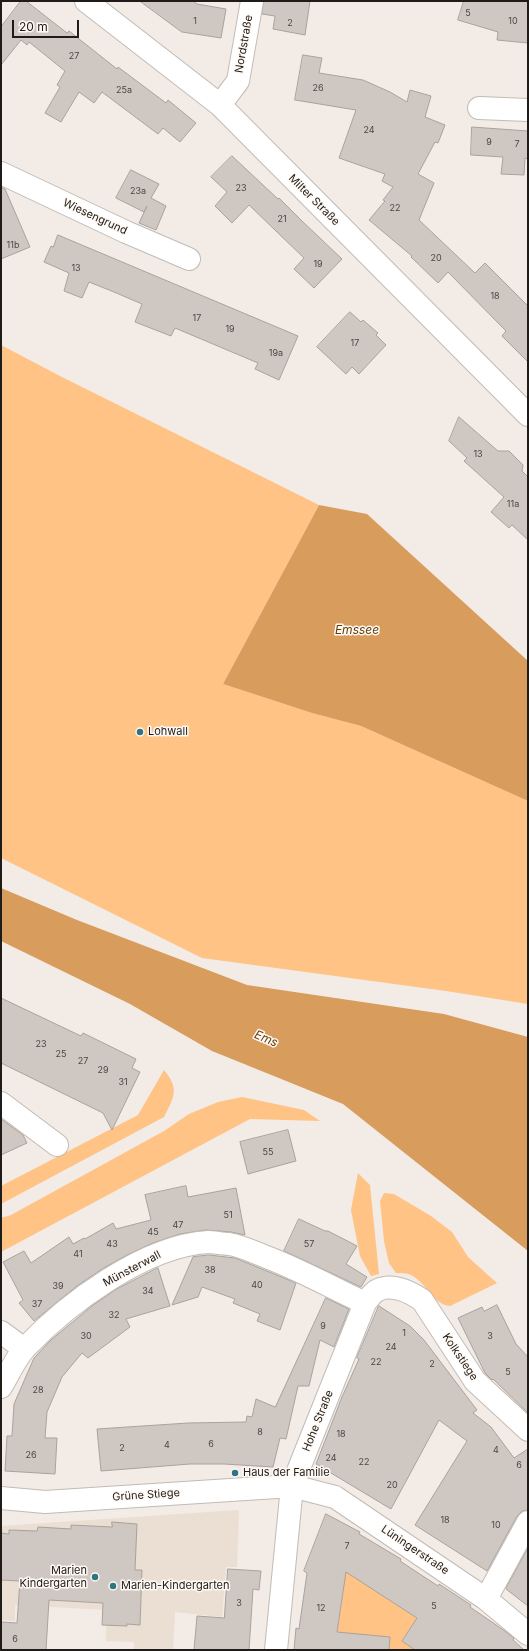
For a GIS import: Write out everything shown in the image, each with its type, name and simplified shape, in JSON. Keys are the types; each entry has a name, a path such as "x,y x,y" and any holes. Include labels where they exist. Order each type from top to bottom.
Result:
{"street":[{"name":"Milter Straße","path":"86,1 220,105 528,415"},
{"name":"Nordstraße","path":"220,105 238,81 252,1"},
{"path":"479,108 528,110"},
{"name":"Wiesengrund","path":"1,173 126,232 189,259"},
{"path":"1,1102 57,1144"},
{"name":"Münsterwall","path":"1,1387 24,1349 56,1319 116,1275 171,1249 208,1242 231,1245 254,1252 296,1269 365,1303"},
{"name":"Hohe Straße","path":"276,1650 292,1486 365,1303 378,1290 394,1287"},
{"name":"Kolkstiege","path":"394,1287 410,1292 422,1300 475,1381 528,1430"},
{"path":"1,1332 24,1349"},
{"name":"Grüne Stiege","path":"1,1498 45,1502 292,1486"},
{"name":"Lüningerstraße","path":"292,1486 335,1497 486,1599 528,1634"},
{"path":"486,1599 528,1522"}],"shaded area":[{"path":"1,345 319,505 223,684 312,713 361,726 528,801 528,1004 446,991 202,958 1,858"},
{"path":"164,1070 172,1083 174,1093 164,1117 1,1204 1,1186 138,1115"},
{"path":"242,1097 304,1110 320,1121 250,1119 1,1252 1,1218 11,1215 164,1131 189,1114 218,1102"},
{"path":"358,1173 370,1185 379,1274 371,1276 360,1256 351,1210"},
{"path":"384,1193 394,1194 431,1216 452,1232 468,1257 497,1283 450,1306 439,1301 411,1275 406,1273 396,1273 389,1263 384,1241 380,1201"},
{"name":"Marien-Kindergarten","path":"239,1510 237,1567 226,1567 222,1617 175,1612 173,1650 134,1650 134,1642 106,1641 107,1610 15,1605 15,1621 1,1620 1,1526"},
{"path":"345,1570 417,1618 402,1641 415,1650 363,1650 337,1632 344,1586 340,1584"}],"water":[{"name":"Emssee","path":"319,505 367,514 528,661 528,801 361,726 312,713 223,684"},
{"name":"Ems","path":"1,888 77,920 247,985 444,1014 528,1037 528,1251 343,1104 212,1051 130,1004 1,941"}],"building":[{"path":"21,1 26,1 67,33 69,31 117,69 118,67 166,103 168,100 196,123 180,142 163,128 158,134 102,92 94,103 79,92 61,122 45,113 60,87 57,85 65,71 29,42 27,45 21,40 1,65 1,27"},
{"path":"140,1 193,1 197,4 226,9 221,38 182,32"},
{"path":"264,1 310,1 305,35 273,29 275,16 262,14"},
{"path":"464,1 528,1 528,43 497,40 498,32 458,20"},
{"path":"303,55 322,58 319,73 363,80 390,92 407,102 410,90 431,96 425,117 445,125 438,143 435,142 418,174 434,183 419,220 475,273 485,263 528,306 528,362 502,336 506,331 448,272 438,283 411,257 412,256 369,220 385,201 383,200 393,187 382,181 385,174 339,158 356,110 295,100"},
{"path":"472,127 528,131 528,159 525,158 524,175 501,174 503,157 471,155"},
{"path":"232,156 278,199 279,198 342,259 314,288 294,269 304,258 249,205 232,223 215,206 227,192 211,177"},
{"path":"131,170 159,184 151,198 166,206 156,230 139,223 147,206 144,212 116,198"},
{"path":"1,187 5,189 30,247 1,259"},
{"path":"58,235 298,336 279,380 255,369 258,363 175,328 171,336 135,322 142,304 114,292 89,282 82,298 64,291 69,273 44,262"},
{"path":"350,312 361,322 363,320 378,333 376,335 386,345 359,374 352,367 346,374 317,347"},
{"path":"459,417 498,451 509,451 523,465 522,471 528,477 528,540 512,525 509,528 491,512 504,497 464,461 467,458 449,441"},
{"path":"1,998 81,1036 83,1033 136,1059 132,1068 140,1072 112,1130 103,1113 1,1063"},
{"path":"1,1119 23,1135 27,1143 1,1155"},
{"path":"288,1130 296,1161 248,1174 240,1142"},
{"path":"186,1186 188,1197 236,1188 245,1235 206,1230 180,1234 153,1243 102,1269 77,1286 34,1321 19,1303 23,1300 3,1262 24,1251 31,1263 69,1237 73,1244 113,1223 116,1229 151,1220 145,1195"},
{"path":"299,1219 328,1231 357,1246 346,1264 367,1277 361,1287 284,1251"},
{"path":"209,1255 235,1258 296,1283 280,1330 257,1321 260,1314 233,1303 235,1299 202,1287 198,1297 172,1305 193,1257"},
{"path":"158,1268 170,1306 126,1319 130,1327 88,1358 82,1353 62,1377 47,1412 45,1438 57,1438 55,1474 5,1471 7,1436 12,1436 14,1404 34,1358 51,1340 92,1306 115,1290"},
{"path":"326,1298 349,1309 334,1347 320,1340 309,1386 298,1386 286,1439 280,1438 273,1467 224,1464 190,1464 101,1471 97,1429 188,1423 246,1422 247,1416 252,1417 256,1399 275,1407"},
{"path":"497,1305 516,1344 528,1357 528,1413 485,1373 458,1318 482,1307 484,1311"},
{"path":"379,1306 410,1326 424,1340 477,1410 473,1413 491,1427 514,1458 528,1449 528,1510 522,1511 517,1516 487,1571 415,1525 467,1441 439,1420 391,1509 316,1464"},
{"path":"326,1514 360,1532 359,1534 401,1559 400,1561 438,1586 439,1584 471,1605 470,1607 514,1638 513,1640 524,1650 415,1650 402,1641 417,1618 346,1572 337,1632 390,1637 389,1650 294,1650 296,1628 299,1629 307,1573 304,1571"},
{"name":"Marien Kindergarten","path":"112,1522 137,1524 135,1570 142,1570 140,1625 102,1625 103,1603 49,1600 46,1650 1,1650 1,1622 17,1623 20,1581 1,1580 1,1533 9,1534 9,1530 37,1531 38,1527 71,1529 71,1525 112,1527"},
{"path":"528,1548 528,1606 506,1589"},
{"path":"228,1569 261,1571 259,1590 253,1589 249,1650 194,1650 197,1616 224,1618"}],"place":[{"name":"Lohwall","path":"140,732"},
{"name":"Haus der Familie","path":"235,1473"},
{"name":"Marien Kindergarten","path":"95,1577"},
{"name":"Marien-Kindergarten","path":"113,1586"}]}
